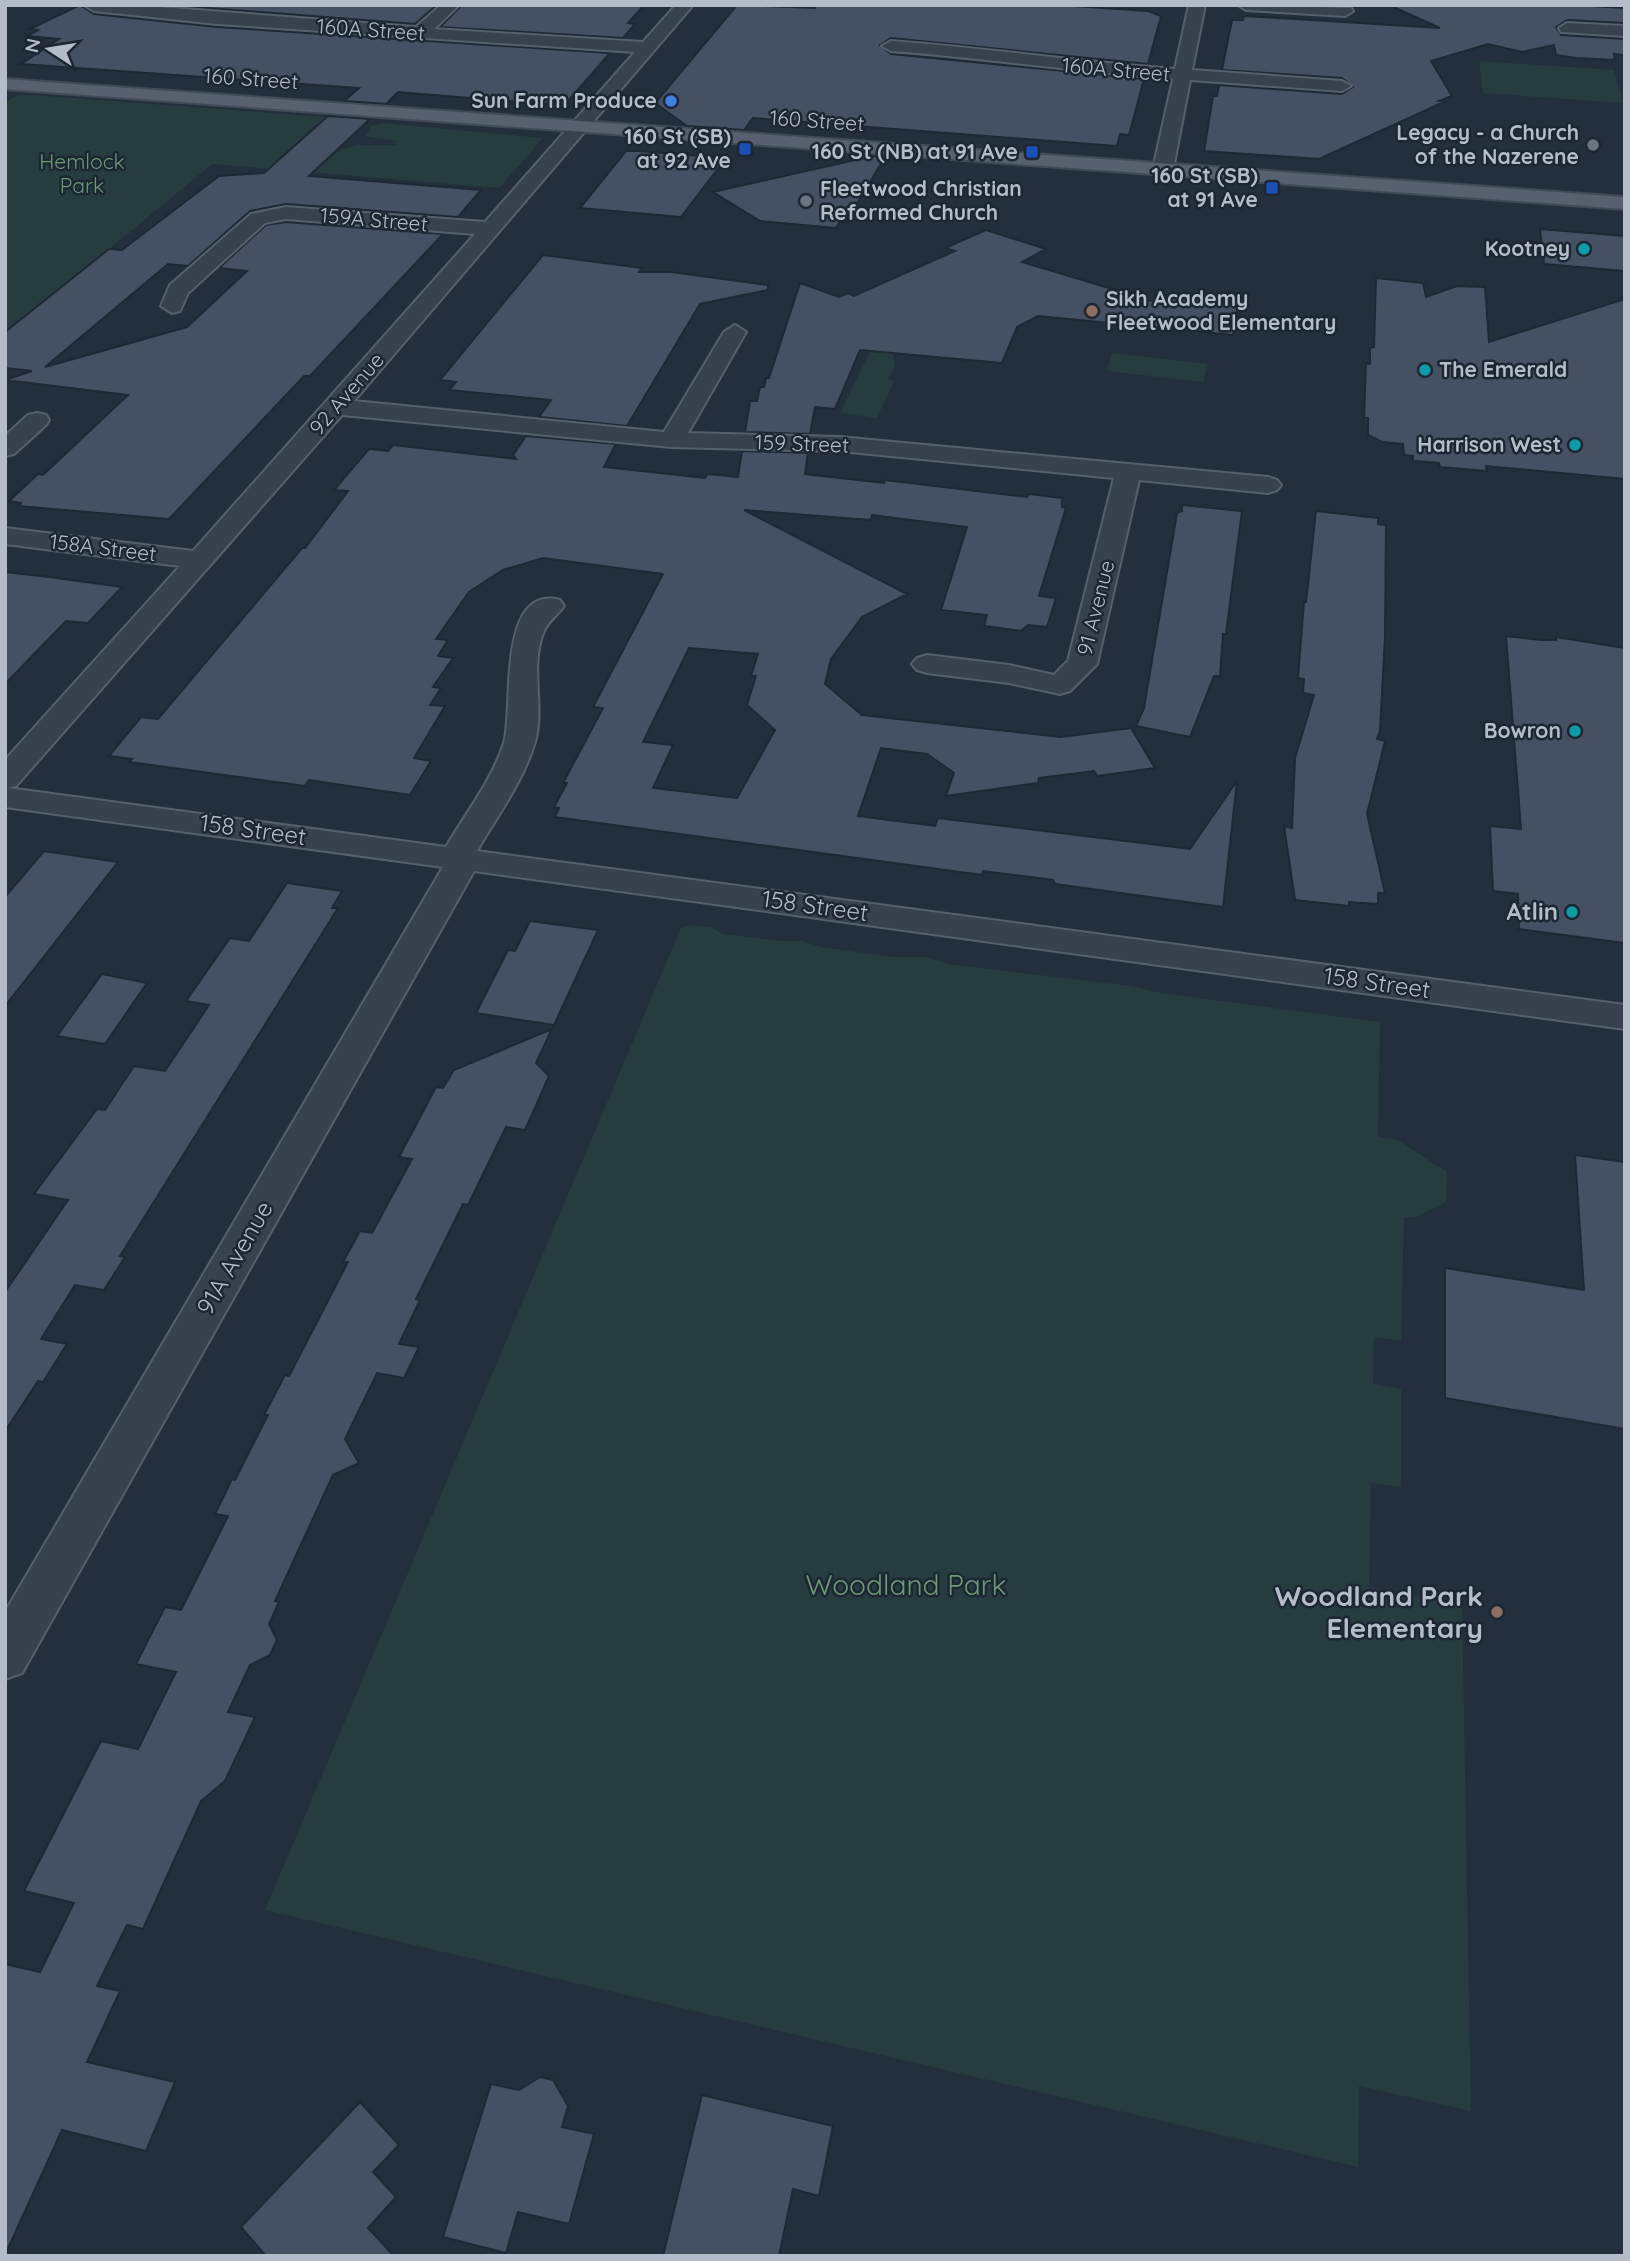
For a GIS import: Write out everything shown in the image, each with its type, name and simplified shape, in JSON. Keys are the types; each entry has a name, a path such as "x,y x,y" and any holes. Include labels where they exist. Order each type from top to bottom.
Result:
{"main road":[{"name":"160 Street","path":"5,84 1625,203"}],"street":[{"path":"419,33 451,5"},
{"name":"92 Avenue","path":"5,779 336,407 685,5"},
{"path":"1163,169 1197,5"},
{"path":"1246,5 1345,11"},
{"name":"160A Street","path":"95,6 217,19 649,48"},
{"path":"1567,28 1625,32"},
{"name":"160A Street","path":"891,46 973,52 1065,66 1342,86"},
{"name":"159A Street","path":"172,306 178,290 258,218 286,213 491,229"},
{"path":"671,440 735,332"},
{"name":"159 Street","path":"336,407 671,440 840,444 1268,485"},
{"path":"5,449 37,420"},
{"name":"91 Avenue","path":"927,664 1009,674 1060,685 1073,675 1082,664 1128,472"},
{"name":"158A Street","path":"5,536 201,560"},
{"name":"91A Avenue","path":"5,1657 460,858 517,749 523,727 524,643 533,621 550,606"},
{"name":"158 Street","path":"5,797 1625,1017"}],"green space":[{"path":"1479,61 1614,70 1623,103 1483,93"},
{"name":"Hemlock Park","path":"19,94 351,119 339,127 315,125 295,145 327,153 358,145 396,145 397,141 365,136 371,126 383,123 543,138 499,188 212,164 5,335 5,103"},
{"path":"876,339 897,341 893,360 895,365 889,379 894,381 877,418 840,413"},
{"path":"1112,353 1208,364 1203,382 1107,371"},
{"name":"Woodland Park","path":"692,925 711,927 723,934 803,941 820,947 894,957 925,957 948,964 1131,986 1161,993 1380,1022 1378,1137 1398,1140 1447,1172 1446,1202 1416,1217 1404,1218 1401,1341 1374,1337 1373,1384 1401,1389 1401,1487 1371,1483 1369,1587 1462,1605 1471,2111 1359,2086 1358,2167 265,1910 681,928"}],"building":[{"path":"80,5 94,14 217,27 610,53 569,100 544,104 398,92 386,104 344,101 359,88 21,64 59,39 27,36 38,30 30,29"},
{"path":"170,5 437,5 415,24"},
{"path":"462,5 644,5 628,23 635,24 623,38 440,27"},
{"path":"737,5 815,8 815,5 1058,5 1148,11 1161,16 1148,64 891,38 880,45 891,54 1144,79 1129,135 1120,134 1117,146 753,118 744,130 687,126 655,103"},
{"path":"1389,5 1571,5 1625,8 1625,23 1567,20 1556,27 1561,35 1625,39 1625,55 1614,54 1615,60 1576,58 1556,55 1554,45 1522,52 1488,44 1431,61 1452,96 1439,101 1444,102 1319,159 1204,151 1213,96 1217,96 1219,85 1342,94 1353,87 1342,78 1222,70 1232,20 1243,20 1244,16 1440,28"},
{"path":"328,116 370,119 309,176 481,190 458,217 286,204 250,211 188,266 168,264 45,367 187,327 247,271 219,268 266,225 286,222 443,234 310,376 304,376 169,519 18,506 21,503 9,501 38,474 43,475 128,395 5,380 32,371 5,368 5,332 109,249 122,250 219,176 264,173"},
{"path":"626,151 726,158 681,217 580,208"},
{"name":"Fleetwood Christian Reformed Church","path":"873,156 885,157 846,222 840,221 836,228 760,221 713,192"},
{"name":"Kootney","path":"1540,229 1625,236 1625,271 1544,264"},
{"path":"986,230 1046,249 1022,262 1155,302 1155,294 1239,302 1233,335 1038,316 1017,327 1002,363 860,350 835,409 815,407 810,434 745,432 750,401 757,401 760,387 764,387 766,378 769,378 800,283 839,297 848,293 854,296 955,251 945,248"},
{"path":"543,255 642,268 639,272 671,272 768,285 768,290 700,304 627,426 539,417 551,400 449,390 456,382 440,380"},
{"path":"1376,278 1423,283 1426,297 1457,286 1485,287 1489,342 1625,299 1625,479 1486,466 1487,471 1440,467 1439,463 1413,461 1413,456 1404,455 1403,444 1382,442 1368,435 1368,418 1364,418 1366,363 1370,364 1370,348 1374,347"},
{"path":"526,436 616,444 604,467 705,478 707,474 738,477 742,451 808,453 805,474 884,483 885,480 1027,497 1029,494 1062,498 1062,507 1066,508 1039,596 1056,598 1047,627 1028,625 1021,631 984,626 987,615 941,610 967,527 872,515 871,520 744,510 907,594 862,617 831,659 825,684 862,715 1061,737 1131,728 1155,768 1097,776 1094,771 1039,778 1038,783 946,796 954,773 927,754 881,748 858,816 935,826 938,818 1190,849 1237,781 1223,907 1055,884 1053,880 983,871 982,875 555,817 559,808 554,807 567,783 563,783 603,708 593,707 663,574 543,558 503,570 469,592 436,639 448,640 438,656 453,658 433,687 441,688 430,705 445,706 414,758 431,761 410,795 309,780 305,786 129,762 132,759 109,756 141,717 158,719 302,548 305,548 348,491 334,490 369,449 388,451 393,445 516,459 513,455","holes":["689,648 758,654 751,676 756,676 747,705 775,730 737,798 653,788 673,745 643,742"]},
{"path":"1182,505 1242,511 1226,634 1223,634 1220,676 1214,676 1190,737 1136,726 1144,708 1177,513 1182,511"},
{"path":"1316,511 1378,518 1378,524 1386,525 1385,636 1380,731 1377,739 1385,741 1367,814 1385,893 1378,893 1378,904 1349,902 1349,906 1295,900 1284,826 1292,828 1295,758 1314,695 1303,693 1304,679 1298,678 1304,602"},
{"path":"5,572 122,587 88,623 66,621 5,684"},
{"path":"1506,636 1540,640 1556,640 1556,637 1625,648 1625,943 1519,929 1518,894 1493,891 1490,826 1521,829"},
{"path":"44,851 118,862 5,1006 5,897"},
{"path":"287,883 342,891 332,908 338,908 120,1256 125,1257 104,1290 75,1285 41,1339 67,1344 43,1382 38,1381 5,1431 5,1292 68,1200 34,1194 97,1109 105,1110 134,1066 165,1071 209,1005 186,1001 230,938 249,941"},
{"path":"530,921 598,930 554,1025 476,1013 508,950 515,951"},
{"path":"102,974 147,983 105,1044 57,1036"},
{"path":"552,1029 536,1063 549,1076 525,1130 506,1127 468,1205 463,1204 416,1299 420,1300 399,1344 419,1347 404,1378 377,1373 345,1439 359,1463 333,1475 275,1601 279,1602 269,1624 277,1640 270,1655 250,1665 228,1712 255,1717 225,1781 201,1801 143,1929 127,1925 97,1986 120,1991 87,2062 175,2082 146,2151 62,2130 5,2255 5,1964 40,1972 74,1903 24,1891 101,1741 138,1749 176,1672 136,1664 165,1607 181,1610 228,1516 215,1514 232,1479 235,1480 268,1415 264,1415 285,1375 289,1376 348,1262 343,1262 360,1231 372,1233 412,1159 399,1157 436,1087 443,1088 454,1070"},
{"path":"1575,1155 1625,1162 1625,1429 1445,1398 1445,1268 1584,1290"},
{"path":"540,2077 553,2080 568,2106 562,2127 594,2134 569,2224 518,2212 506,2253 443,2237 491,2084 519,2090"},
{"path":"702,2095 833,2126 819,2196 793,2189 779,2256 663,2256"},
{"path":"360,2102 399,2145 373,2172 396,2197 368,2228 394,2256 266,2256 241,2227"}],"place":[{"name":"Sun Farm Produce","path":"671,101"},
{"name":"Legacy - a Church of the Nazerene","path":"1593,145"},
{"name":"160 St (SB) at 92 Ave","path":"745,149"},
{"name":"160 St (NB) at 91 Ave","path":"1032,152"},
{"name":"160 St (SB) at 91 Ave","path":"1272,188"},
{"name":"Fleetwood Christian Reformed Church","path":"806,201"},
{"name":"Kootney","path":"1584,249"},
{"name":"Sikh Academy Fleetwood Elementary","path":"1092,311"},
{"name":"The Emerald","path":"1425,370"},
{"name":"Harrison West","path":"1575,445"},
{"name":"Bowron","path":"1575,731"},
{"name":"Atlin","path":"1572,912"},
{"name":"Woodland Park Elementary","path":"1497,1612"}]}
